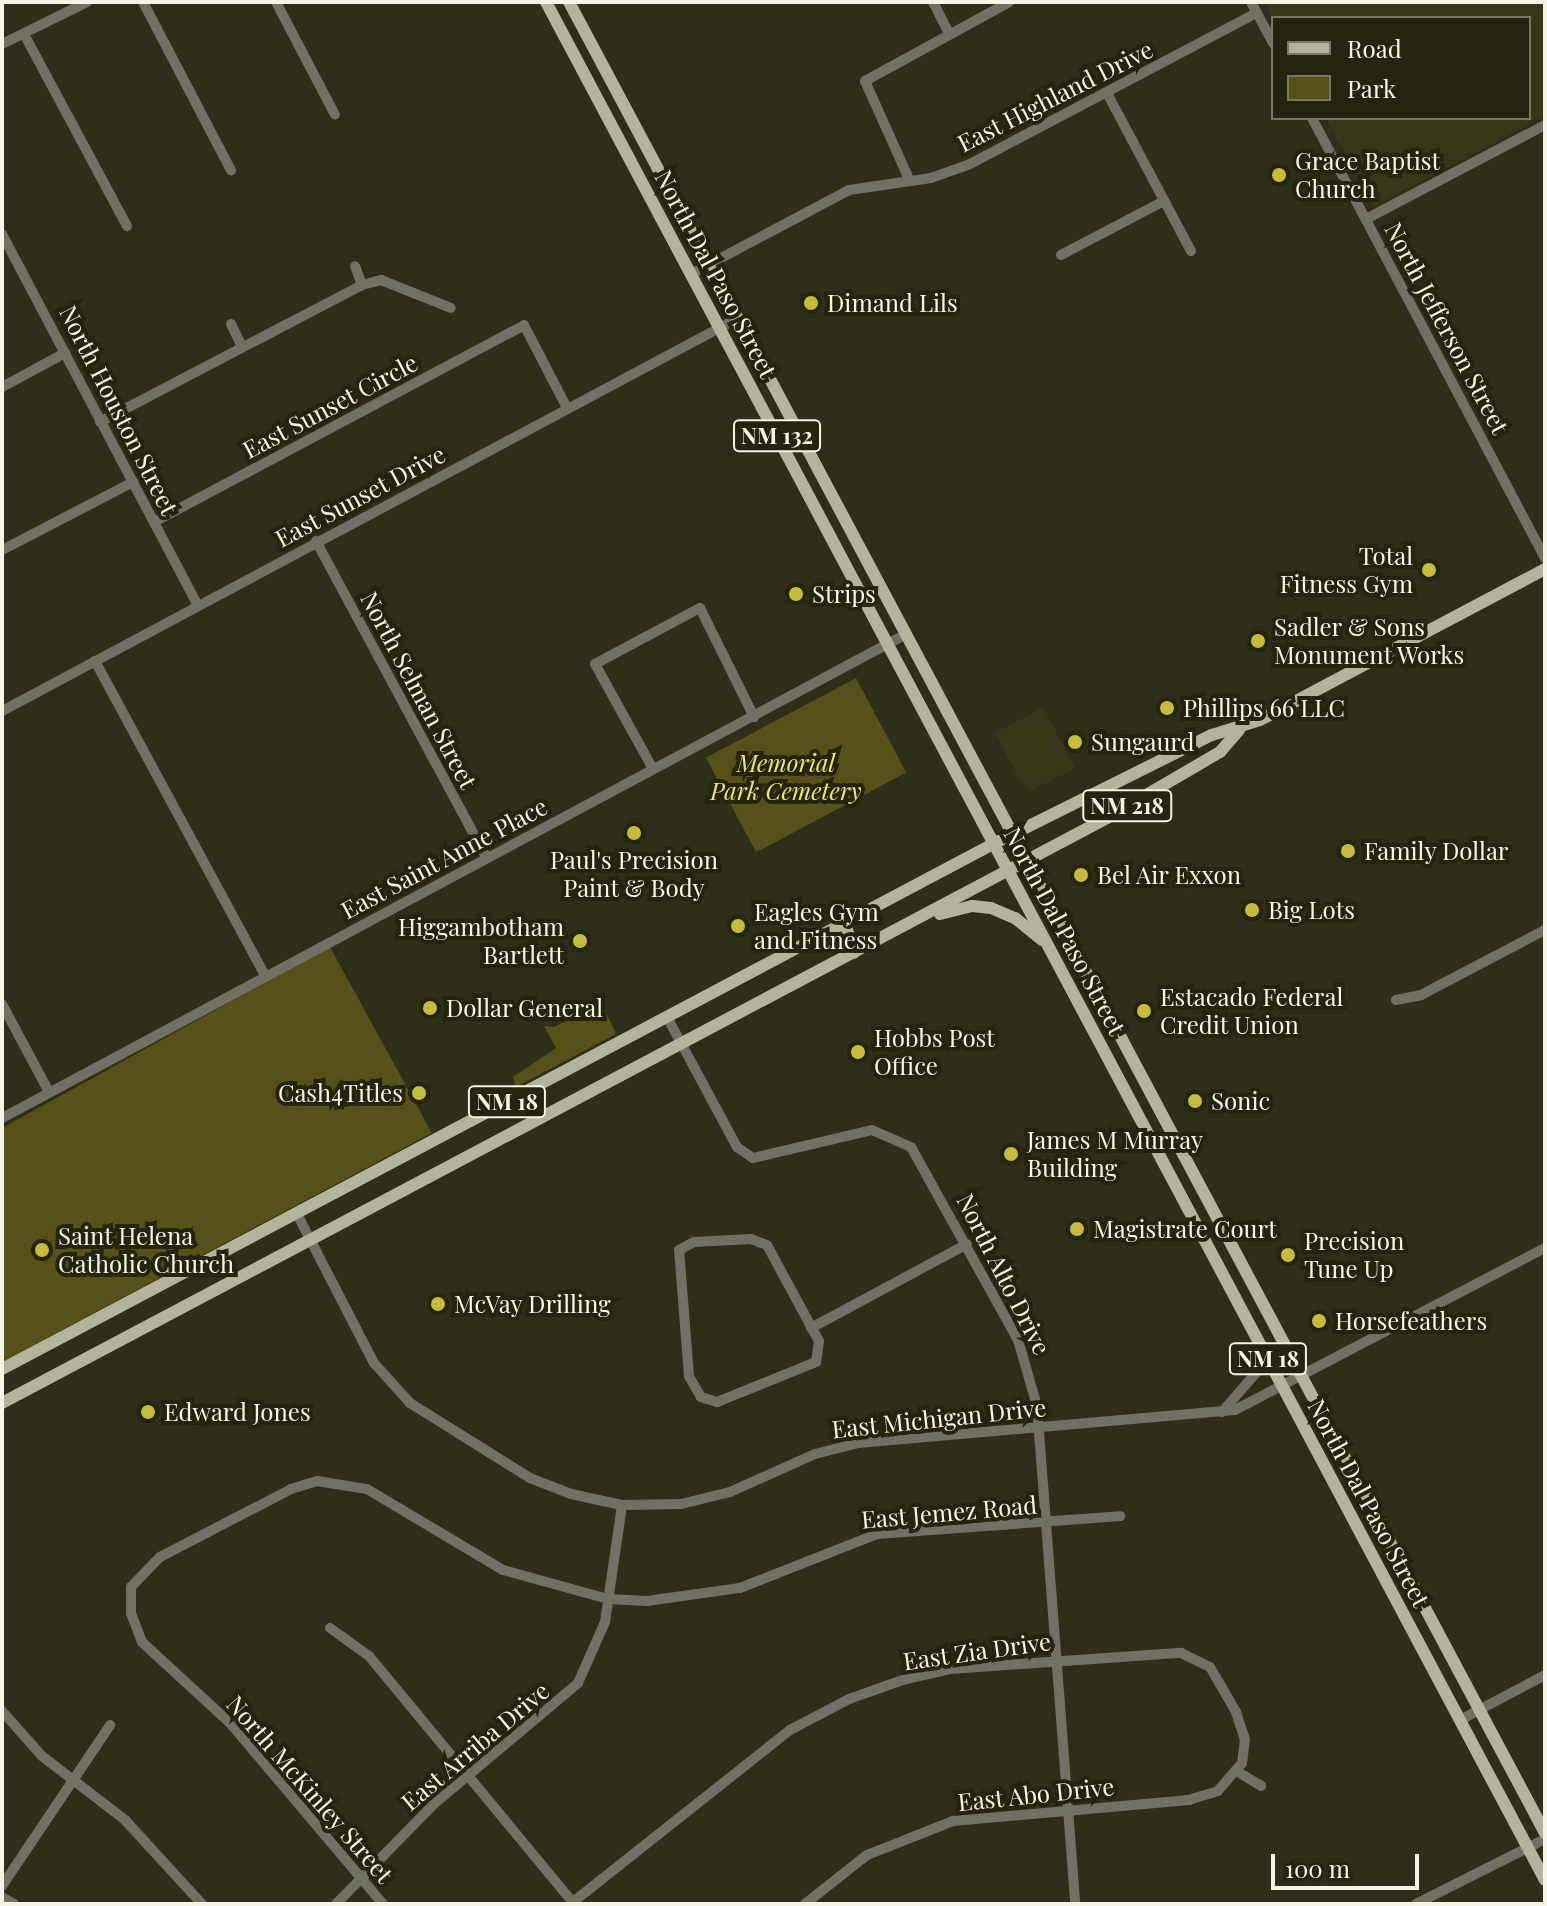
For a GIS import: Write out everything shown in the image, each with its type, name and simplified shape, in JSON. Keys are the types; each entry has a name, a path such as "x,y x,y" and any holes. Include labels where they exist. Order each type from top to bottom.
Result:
{"main road":[{"name":"North Dal Paso Street","path":"546,2 1545,1880"},
{"name":"North Dal Paso Street","path":"569,2 1545,1833"},
{"name":"NM 218","path":"1008,870 1220,752 1239,730 1545,569"},
{"path":"1013,834 1212,735 1239,730"},
{"name":"NM 18","path":"2,1369 1013,834"},
{"name":"NM 18","path":"2,1403 1008,870"},
{"path":"925,915 972,906 991,908 1015,918 1046,943"},
{"path":"845,923 854,953"}],"street":[{"path":"2,44 87,2"},
{"path":"143,2 231,170"},
{"path":"276,2 335,115"},
{"path":"933,2 949,34"},
{"path":"909,179 865,81 1009,2"},
{"path":"1251,2 1271,39"},
{"name":"East Highland Drive","path":"691,274 849,190 970,164 1257,13"},
{"path":"24,34 127,226"},
{"path":"1107,93 1191,251"},
{"name":"North Jefferson Street","path":"1313,120 1545,558"},
{"path":"1366,219 1545,125"},
{"path":"1061,255 1164,201"},
{"name":"North Houston Street","path":"2,234 198,605"},
{"path":"355,266 362,285"},
{"path":"100,422 362,285 381,280 451,308"},
{"name":"East Sunset Drive","path":"2,711 738,318"},
{"path":"231,324 242,347"},
{"name":"East Sunset Circle","path":"154,522 524,325 567,408"},
{"path":"2,387 65,353"},
{"path":"2,550 133,482"},
{"name":"North Selman Street","path":"316,541 487,858"},
{"path":"653,769 595,664 700,608 754,717"},
{"name":"East Saint Anne Place","path":"2,1118 906,634"},
{"path":"95,661 265,976"},
{"path":"1396,1000 1421,995 1545,930"},
{"path":"2,1004 49,1092"},
{"name":"North Alto Drive","path":"667,1017 745,1153 767,1158 849,1132 872,1130 900,1139 922,1160 1026,1358 1038,1426 1043,1523 1075,1904"},
{"name":"East Michigan Drive","path":"297,1214 374,1363 410,1403 530,1478 571,1494 622,1505 681,1504 730,1492 815,1454 858,1443 1221,1413 1283,1388 1545,1248"},
{"path":"751,1239 767,1245 811,1328 819,1341 816,1362 730,1399 701,1397 689,1376 679,1250 694,1242 751,1239"},
{"path":"811,1328 967,1244"},
{"path":"1221,1413 1256,1373 1260,1343"},
{"name":"East Jemez Road","path":"131,1587 160,1557 291,1489 337,1481 391,1502 503,1570 608,1599 712,1595 877,1534 1120,1516"},
{"name":"East Arriba Drive","path":"336,1904 468,1774 578,1683 597,1649 622,1505"},
{"name":"North McKinley Street","path":"131,1587 131,1613 142,1642 230,1723 383,1904"},
{"path":"330,1628 369,1656 573,1903"},
{"name":"East Zia Drive","path":"573,1903 752,1757 823,1711 923,1675 1054,1660 1193,1655 1210,1667 1236,1712 1245,1739 1238,1772"},
{"path":"1460,1720 1545,1675"},
{"path":"2,1711 42,1756 133,1828 202,1904"},
{"path":"2,1886 110,1725"},
{"path":"1238,1772 1261,1786"},
{"name":"East Abo Drive","path":"805,1904 867,1855 923,1829 987,1816 1204,1796 1218,1791 1238,1772"},
{"path":"1416,1904 1545,1839"},
{"path":"2,1897 14,1904"}],"shaded area":[{"path":"1264,2 1545,2 1545,116 1374,206 1327,120 1531,120 1531,16 1271,16"},
{"path":"1043,707 1075,768 1032,790 1019,779 995,733"}],"green space":[{"name":"Memorial Park Cemetery","path":"856,678 906,772 756,852 706,758"},
{"path":"330,947 432,1133 2,1362 2,1128"},
{"path":"601,1002 616,1034 516,1087 513,1077 556,1048 544,1026 554,1027"}],"place":[{"name":"Grace Baptist Church","path":"1279,175"},
{"name":"Dimand Lils","path":"811,303"},
{"name":"Total Fitness Gym","path":"1429,570"},
{"name":"Strips","path":"796,594"},
{"name":"Sadler & Sons Monument Works","path":"1258,641"},
{"name":"Phillips 66 LLC","path":"1167,708"},
{"name":"Sungaurd","path":"1075,742"},
{"name":"Paul's Precision Paint & Body","path":"634,833"},
{"name":"Family Dollar","path":"1348,851"},
{"name":"Bel Air Exxon","path":"1081,875"},
{"name":"Big Lots","path":"1252,910"},
{"name":"Eagles Gym and Fitness","path":"738,926"},
{"name":"Higgambotham Bartlett","path":"580,941"},
{"name":"Dollar General","path":"430,1008"},
{"name":"Estacado Federal Credit Union","path":"1144,1011"},
{"name":"Hobbs Post Office","path":"858,1052"},
{"name":"Cash4Titles","path":"419,1093"},
{"name":"Sonic","path":"1195,1101"},
{"name":"James M Murray Building","path":"1011,1154"},
{"name":"Magistrate Court","path":"1077,1229"},
{"name":"Saint Helena Catholic Church","path":"42,1250"},
{"name":"Precision Tune Up","path":"1288,1255"},
{"name":"McVay Drilling","path":"438,1304"},
{"name":"Horsefeathers","path":"1319,1321"},
{"name":"Edward Jones","path":"148,1412"}]}
